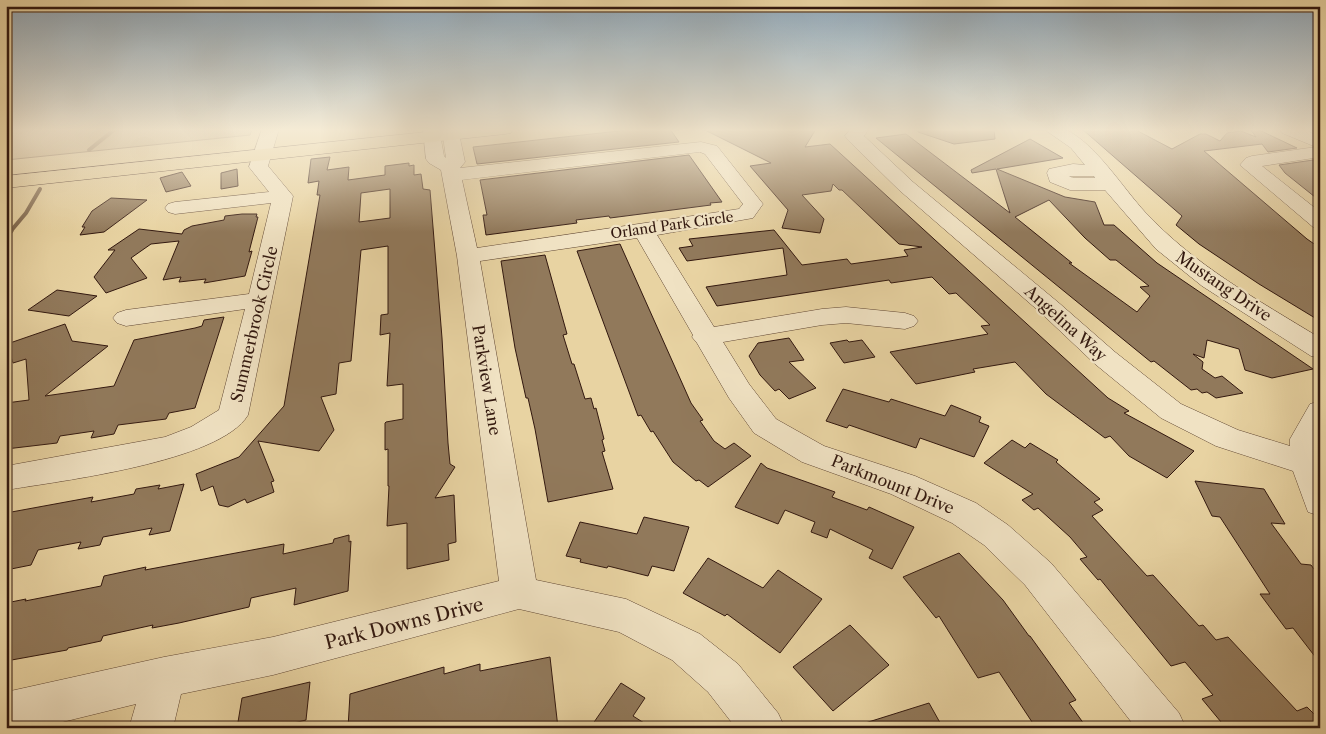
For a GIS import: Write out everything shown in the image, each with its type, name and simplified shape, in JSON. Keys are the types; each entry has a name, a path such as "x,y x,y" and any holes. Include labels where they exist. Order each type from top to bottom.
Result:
{"main road":[{"path":"6,167 38,163"},
{"path":"14,181 98,172 146,163"}],"street":[{"path":"259,163 258,166 283,196"},
{"path":"441,163 451,171"},
{"name":"Parkview Lane","path":"455,163 451,171 468,256 519,593"},
{"name":"Orland Park Circle","path":"451,171 532,163"},
{"name":"Orland Park Circle","path":"468,256 746,214 753,204 721,163"},
{"name":"Angelina Way","path":"886,163 906,186 1050,308 1105,358 1171,411 1227,438 1306,463"},
{"name":"Mustang Drive","path":"1093,163 1137,216 1164,244 1210,281 1320,350"},
{"path":"1251,163 1249,165 1320,223"},
{"path":"175,208 283,196"},
{"name":"Summerbrook Circle","path":"6,478 146,454 180,445 206,434 233,415 283,196"},
{"name":"Parkmount Drive","path":"644,229 739,391 765,426 814,454 903,485 964,513 996,534 1038,574 1164,728"},
{"path":"126,318 258,300"},
{"path":"706,337 822,317 854,316 905,321"},
{"path":"1320,411 1305,439 1306,463 1320,504"},
{"name":"Park Downs Drive","path":"6,714 164,677 272,656 519,593 626,616 686,647 723,678 763,728"},
{"path":"151,728 164,677"}],"building":[{"path":"310,163 329,163 327,170 349,167 348,180 385,175 385,166 409,163 409,166 414,165 414,175 421,174 423,189 430,190 448,443 450,464 455,467 435,498 454,495 456,542 448,544 449,560 407,569 407,523 387,526 389,486 388,449 385,450 385,423 403,419 403,384 387,386 390,333 380,335 381,315 388,314 388,246 361,250 351,361 339,363 336,394 321,397 334,430 319,451 258,441 274,481 271,482 274,492 247,503 245,499 228,507 219,505 213,486 201,491 196,474 239,457 284,406 320,195 317,195 319,181 308,183","holes":["390,189 390,218 359,222 361,193"]},
{"path":"620,163 695,163 722,202 610,218 609,216 576,220 577,223 486,235 483,215 487,215 480,180"},
{"path":"769,163 851,163 1108,398 1129,411 1124,413 1194,451 1167,478 1129,456 1110,436 1105,438 1046,394 1015,362 973,369 975,372 916,384 890,352 988,334 981,326 990,325 956,293 949,294 932,277 891,283 889,280 717,306 706,287 787,275 783,248 687,261 679,248 693,246 689,239 774,230 802,265 847,259 851,264 908,256 904,250 922,247 899,244 842,190 839,190 833,184 831,191 802,195 824,219 820,233 782,228 788,210 750,166"},
{"path":"907,163 945,163 1010,213 996,169 972,173 971,170 984,163 1031,163 997,169 1065,197 1095,202 1104,225 1114,225 1157,263 1313,369 1272,378 1245,370 1239,349 1207,340 1204,358 1193,354 1203,362 1202,369 1215,378 1222,376 1243,393 1216,398 1207,392 1202,393 1197,389 1191,390 1154,361 1151,362","holes":["1049,200 1085,238 1110,260 1116,260 1149,286 1140,287 1150,296 1137,312 1069,263 1072,263 1015,217"]},
{"path":"1121,163 1218,163 1320,248 1320,321 1259,284 1199,244 1176,225 1182,216"},
{"path":"1320,163 1320,201 1285,173 1279,165"},
{"path":"237,169 238,186 221,189 221,173"},
{"path":"182,172 191,186 166,192 160,178"},
{"path":"111,198 147,200 104,232 80,235 85,227 82,227 92,211"},
{"path":"257,214 256,217 258,217 245,276 204,283 206,279 179,282 181,277 163,280 179,241 151,244 131,258 147,278 106,293 94,277 115,250 108,250 139,229 182,234 184,230 192,226 224,220 225,216"},
{"path":"620,244 691,403 703,420 700,421 714,441 725,449 734,443 751,456 708,487 699,480 696,481 673,462 641,415 638,416 577,251"},
{"path":"545,255 567,334 563,335 572,364 574,364 585,399 591,398 594,409 596,408 604,439 602,440 605,451 602,452 613,489 548,502 535,429 515,348 501,261"},
{"path":"57,290 97,296 69,316 28,310"},
{"path":"224,317 195,408 169,413 166,419 118,425 114,434 91,438 94,431 60,436 57,443 6,449 6,403 29,400 26,359 13,363 7,344 65,324 72,341 108,346 45,396 114,386 134,340 195,328 202,326 204,320"},
{"path":"789,338 804,360 789,362 816,388 789,399 779,389 775,391 760,375 749,356 758,343"},
{"path":"847,340 849,342 862,340 875,357 844,363 830,343"},
{"path":"843,389 889,402 891,399 945,416 951,405 981,417 979,422 989,426 974,457 920,438 916,448 849,425 847,428 826,421"},
{"path":"1012,440 1025,448 1030,443 1058,460 1056,462 1100,499 1094,502 1103,510 1092,516 1147,576 1153,575 1199,626 1203,625 1216,640 1228,637 1297,711 1307,707 1320,720 1320,728 1226,728 1202,699 1213,695 1185,662 1171,666 1100,579 1098,580 1080,559 1087,557 1070,537 1038,508 1034,510 1022,500 1033,494 984,463"},
{"path":"761,463 767,468 835,492 832,497 867,510 869,507 914,527 892,569 869,558 873,550 830,529 827,538 811,532 815,522 785,510 778,524 735,507"},
{"path":"1195,481 1264,489 1285,524 1271,523 1301,564 1311,565 1320,577 1320,663 1293,628 1286,629 1260,594 1270,594 1220,517 1212,516"},
{"path":"184,484 170,531 149,535 152,528 103,537 100,545 78,549 81,542 38,550 31,565 6,570 6,513 93,497 91,502 134,494 136,489 160,485 158,489"},
{"path":"644,517 689,527 674,571 652,566 648,576 608,566 607,568 580,562 581,559 566,556 580,522 637,534"},
{"path":"349,535 349,542 351,541 348,591 294,605 296,588 251,598 249,607 179,623 152,628 153,625 103,636 101,641 68,648 67,650 6,661 6,603 101,586 104,576 146,567 145,570 284,544 283,554 333,543 334,539"},
{"path":"959,553 1003,600 1030,636 1076,700 1069,703 1084,724 1072,728 1036,728 999,672 978,678 939,616 936,618 903,577"},
{"path":"708,558 763,588 778,570 822,599 780,653 727,614 725,616 683,593"},
{"path":"850,625 889,665 833,711 793,667"},
{"path":"550,657 558,728 348,728 350,694 444,667 444,674 480,664 480,671"},
{"path":"310,682 306,720 290,724 290,728 237,728 242,698"},
{"path":"621,683 645,698 633,716 652,728 590,728"},
{"path":"929,703 943,728 863,728 862,724"}],"waterway":[{"path":"10,232 26,213 40,189"},
{"path":"6,236 10,232"}]}
